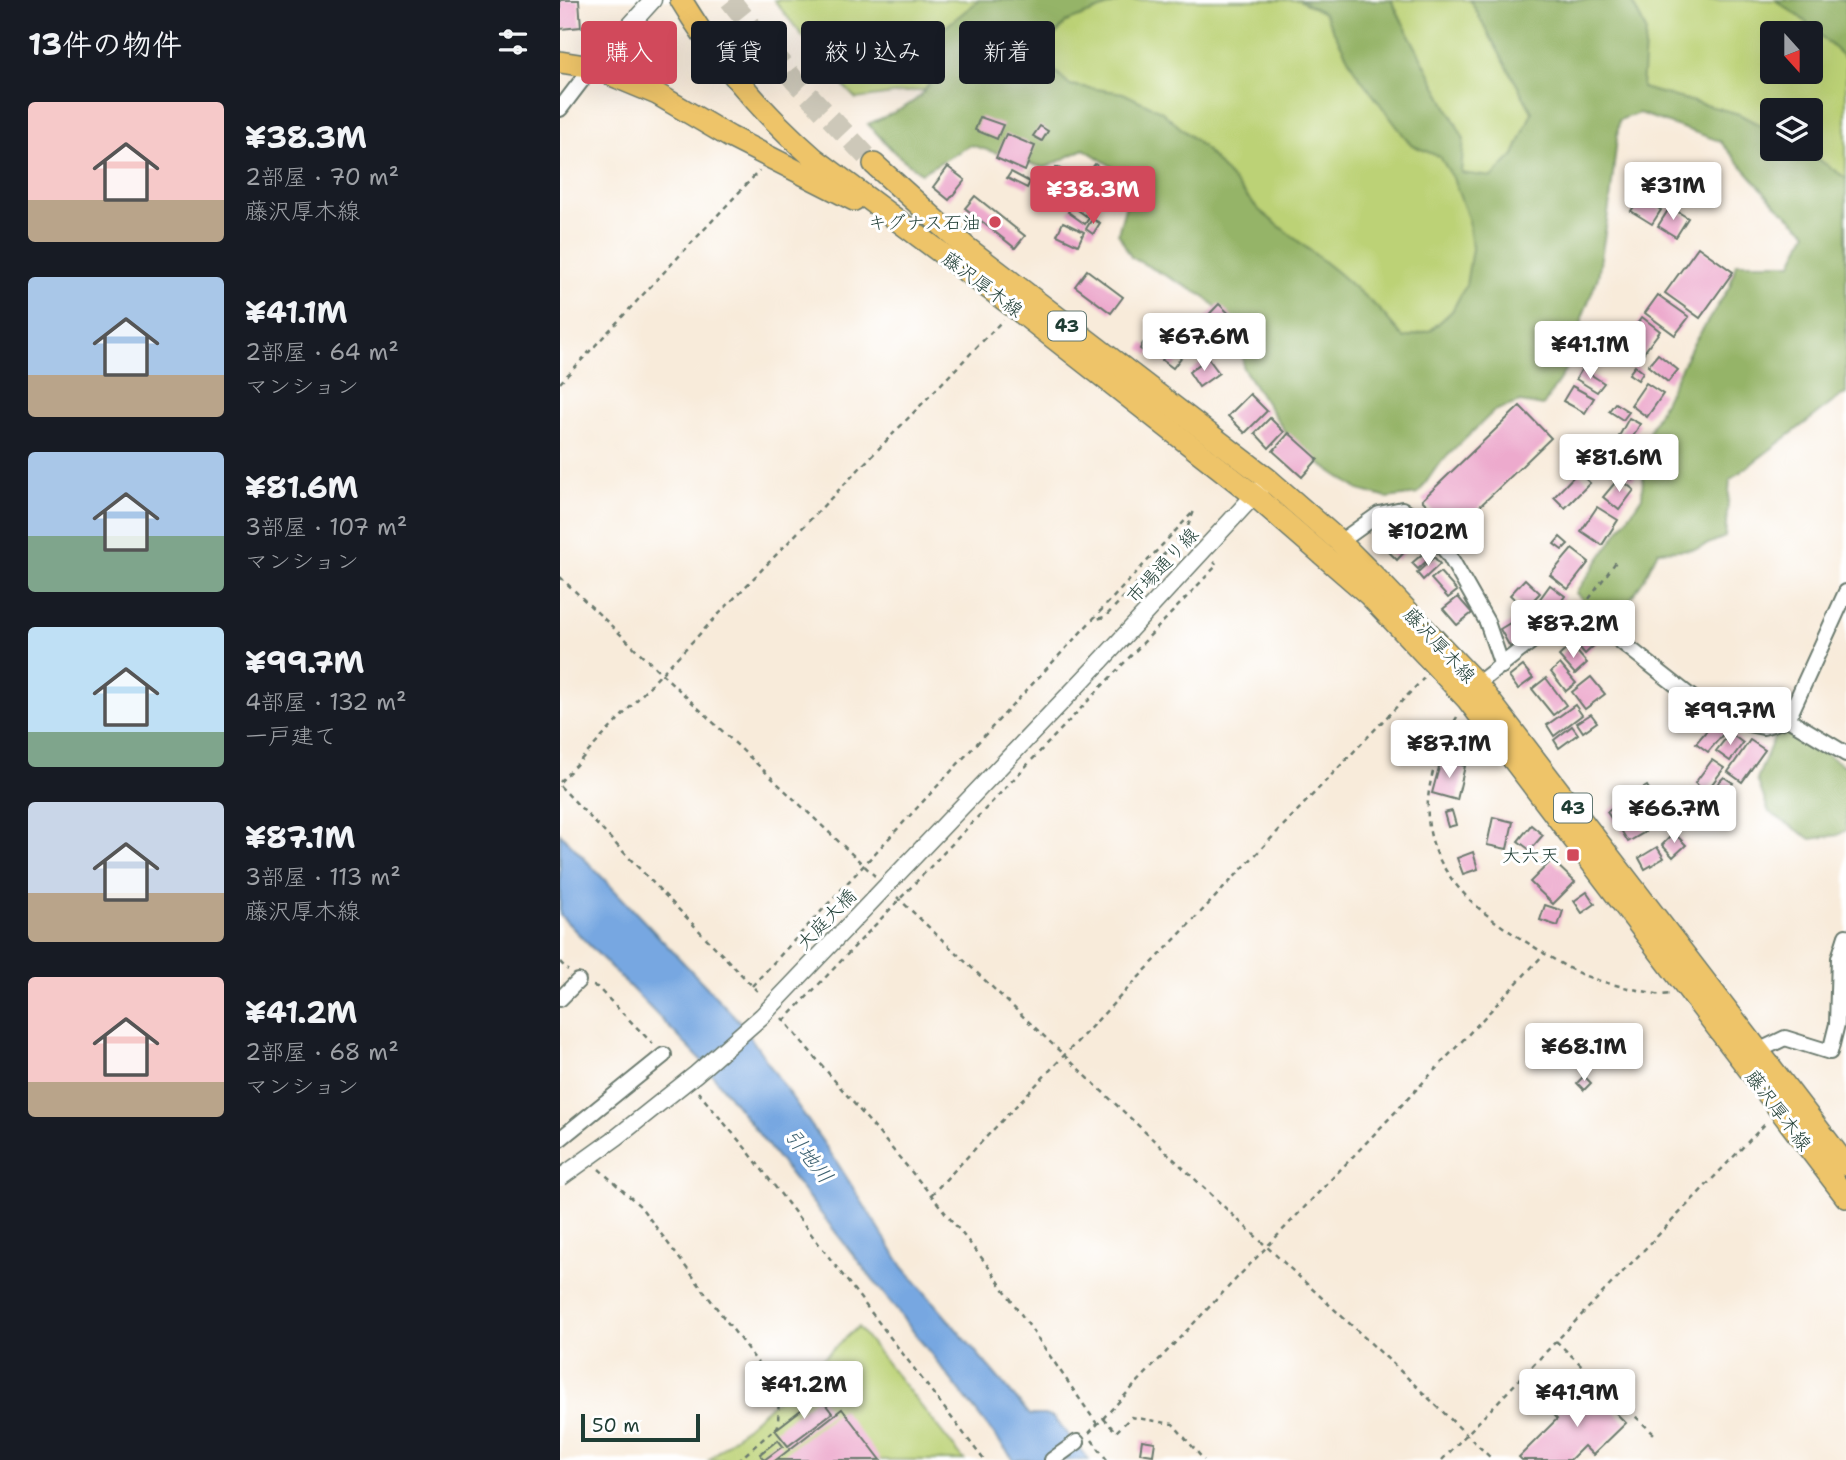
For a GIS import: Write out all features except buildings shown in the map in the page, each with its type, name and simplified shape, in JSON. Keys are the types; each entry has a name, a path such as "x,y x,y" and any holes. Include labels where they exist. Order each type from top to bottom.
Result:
{"main road":[{"name":"藤沢厚木線","path":"681,0 716,54 749,94 776,124 815,159 1014,307 1175,435 1262,488 1340,542 1383,584 1469,693 1846,1198"},
{"name":"藤沢厚木線","path":"560,62 581,65"},
{"name":"藤沢厚木線","path":"633,84 657,94 730,137 912,230"},
{"name":"藤沢厚木線","path":"874,164 966,247 1262,488 1436,665 1469,693 1620,868 1846,1165"}],"street":[{"path":"634,21 653,0"},
{"path":"560,109 581,81"},
{"name":"市場通り線","path":"1100,663 1262,488"},
{"path":"1340,542 1379,514 1402,509 1424,525 1449,555 1487,622 1502,666"},
{"path":"1469,693 1569,612 1581,610 1704,707 1738,722 1763,727 1788,719 1846,592"},
{"name":"大庭大橋","path":"560,1178 696,1074 762,1016 1100,663"},
{"path":"1788,719 1846,754"},
{"path":"1758,1051 1786,1038 1830,1052 1837,1024 1839,958 1846,936"},
{"path":"560,999 578,981"},
{"path":"560,1139 664,1055"},
{"path":"1052,1460 1082,1438"}],"path":[{"path":"560,383 771,158"},
{"path":"768,1003 560,784 662,673 1014,307"},
{"path":"752,986 864,865 1092,620 1194,511 1186,531 1105,617 1092,620"},
{"path":"1581,610 1618,559"},
{"path":"785,1021 1217,565 1212,561"},
{"path":"1146,573 1152,579"},
{"path":"560,577 882,882"},
{"path":"931,1195 1436,665"},
{"path":"1469,693 1446,735 1431,778 1427,803 1431,840 1447,873 1484,914 1509,932 1571,968 1598,980 1661,995 1691,992"},
{"path":"891,891 1493,1460"},
{"path":"1107,1460 1082,1438 1545,953"},
{"path":"578,981 597,987 664,1055"},
{"path":"776,1012 985,1262 1097,1424"},
{"path":"696,1090 747,1150 984,1460"},
{"path":"1442,1460 1779,1110"},
{"path":"592,1163 640,1206 779,1391 778,1426 739,1460"},
{"path":"1556,1341 1655,1434"},
{"path":"1103,1418 1116,1432 1131,1417 1173,1424 1204,1460"}],"green space":[{"path":"774,0 1510,0 1548,122 1496,290 1412,353 984,84 1055,84 1055,21 959,21 959,84 966,84 856,99 842,84 945,84 945,21 801,21 801,34"},
{"path":"979,0 1124,0 1066,22 1055,35 1055,21 959,21 959,84 1055,84 1055,71 1070,85 1123,93 1161,111 1203,147 1259,210 1379,309 1404,338 1431,330 1452,311 1466,285 1472,249 1469,221 1453,178 1440,157 1411,145 1355,71 1324,13 1299,0 1391,0 1464,139 1461,173 1492,177 1514,155 1532,112 1470,0 1631,0 1646,30 1642,88 1739,114 1760,125 1760,161 1821,161 1846,178 1846,394 1730,480 1725,537 1696,549 1658,551 1644,579 1611,627 1576,593 1642,497 1645,440 1692,346 1730,286 1736,263 1792,263 1807,232 1775,204 1720,141 1639,113 1619,120 1598,277 1582,318 1581,345 1543,406 1520,402 1494,411 1438,465 1418,494 1387,498 1359,490 1296,448 1243,368 1243,332 1204,296 1131,257 1118,233 1133,180 1084,149 1045,168 971,145 921,173 895,153 868,124 902,109 921,95 929,84 945,84 945,27"},
{"path":"1587,0 1846,0 1846,199 1784,161 1823,161 1823,98 1760,98 1760,146 1748,139 1607,103"},
{"path":"1775,0 1846,0 1846,59 1824,39 1824,21 1804,21"},
{"path":"1777,730 1803,734 1811,744 1846,767 1846,830 1838,835 1811,839 1769,812 1757,779"},
{"path":"858,1327 964,1460 709,1460"}],"water":[{"name":"引地川","path":"560,833 739,1021 838,1164 903,1267 1030,1415 1054,1418 1089,1460 1014,1460 700,1059 560,915"}],"tunnel":[{"path":"730,0 795,81 874,164"}],"place":[{"name":"キグナス石油","path":"995,222"},
{"name":"大六天","path":"1573,855"}]}
